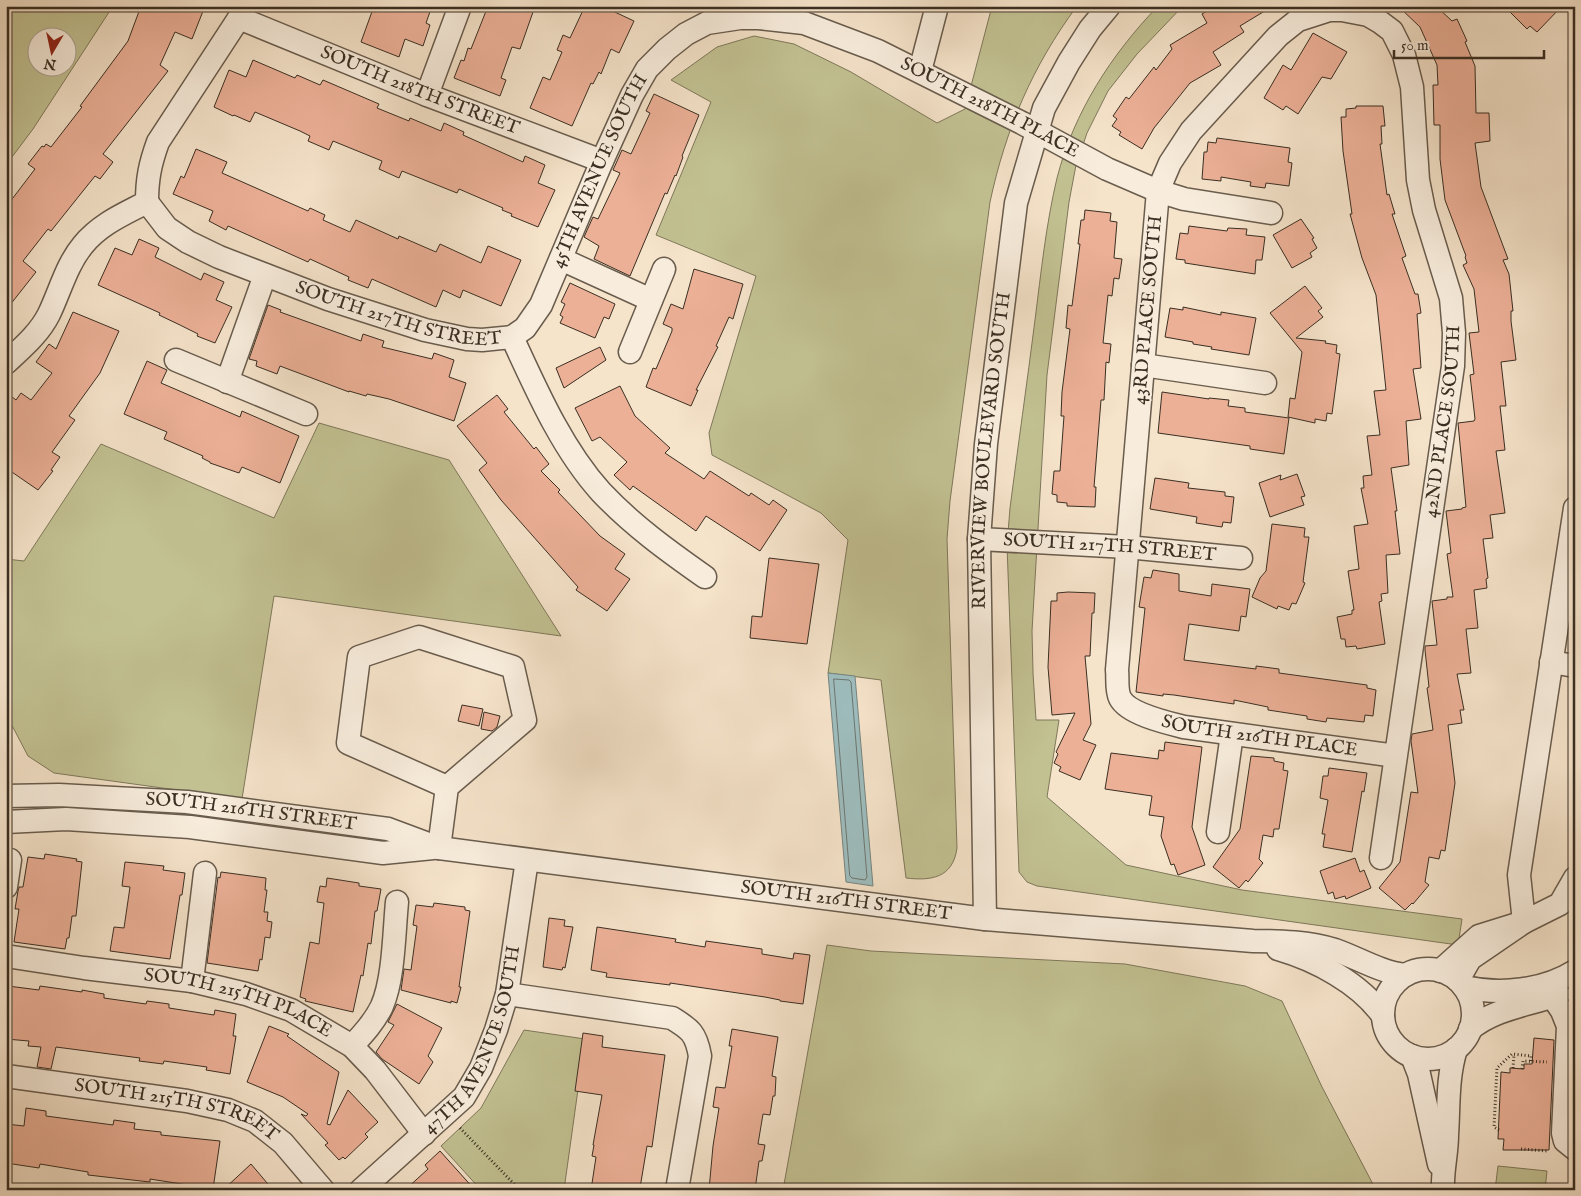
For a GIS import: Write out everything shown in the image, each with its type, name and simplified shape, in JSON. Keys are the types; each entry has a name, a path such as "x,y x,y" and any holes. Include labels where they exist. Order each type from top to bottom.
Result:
{"street":[{"path":"427,95 460,6"},
{"path":"920,71 937,6"},
{"name":"RIVERVIEW BOULEVARD SOUTH","path":"986,920 979,539 986,444 1016,203 1044,108 1090,29 1110,6"},
{"name":"43RD PLACE SOUTH","path":"1127,706 1120,698 1118,670 1158,191 1170,163 1191,131 1278,36 1298,20 1330,8 1354,12"},
{"path":"6,363 28,343 48,316 75,257 83,245 108,222 147,202 147,178 158,142 242,12"},
{"name":"SOUTH 218TH STREET","path":"242,12 427,95 602,161"},
{"name":"42ND PLACE SOUTH","path":"1354,12 1368,15 1392,31 1404,55 1412,87 1418,180 1424,210 1451,298 1454,333 1453,366 1381,858"},
{"name":"SOUTH 218TH PLACE","path":"707,23 740,18 759,18 804,24 878,51 1037,131 1107,169 1158,191 1184,199 1271,213"},
{"name":"45TH AVENUE SOUTH","path":"512,336 525,328 541,305 602,161 632,95 648,69 667,49 686,34 707,23"},
{"name":"SOUTH 217TH STREET","path":"147,202 167,228 188,242 265,275 328,299 425,330 467,339 482,340 512,336 550,417 574,456 600,491 629,520 705,578"},
{"path":"560,259 651,300"},
{"path":"630,352 664,270"},
{"path":"228,382 265,275"},
{"path":"176,360 306,414"},
{"path":"1143,365 1265,383"},
{"path":"1524,922 1519,875 1575,508"},
{"name":"SOUTH 217TH STREET","path":"979,539 1127,547 1241,558"},
{"path":"439,848 447,787 525,720 513,667 419,637 359,657 348,743 447,787"},
{"path":"1551,662 1575,666"},
{"name":"SOUTH 216TH PLACE","path":"1127,706 1142,714 1184,727 1396,756"},
{"path":"1218,832 1232,734"},
{"name":"SOUTH 216TH STREET","path":"6,796 59,795 187,802 388,828 439,848"},
{"name":"SOUTH 216TH STREET","path":"6,822 66,819 190,827 383,853 439,848 986,920 1312,945 1333,950 1392,973 1405,975"},
{"path":"6,887 10,860"},
{"name":"47TH AVENUE SOUTH","path":"361,1190 464,1097 481,1068 496,1030 507,994 527,860"},
{"path":"192,981 205,873"},
{"path":"1454,979 1470,959 1524,922 1560,904 1575,878"},
{"path":"352,1046 368,1029 382,1005 390,976 397,902"},
{"name":"SOUTH 216TH STREET","path":"1253,941 1289,952 1340,977 1375,1004 1383,1016"},
{"name":"SOUTH 215TH PLACE","path":"6,956 84,968 192,981 246,994 291,1010 352,1046 375,1070 424,1134"},
{"path":"1454,979 1470,998 1473,1009 1470,1029 1465,1039 1456,1049 1447,1055 1433,1059 1412,1056 1394,1045 1384,1026 1384,1004 1388,993 1395,983 1405,975 1416,970 1428,969 1492,992 1547,984 1575,971"},
{"path":"1470,1029 1484,1018 1494,1014 1575,988"},
{"path":"507,994 672,1018 689,1029 698,1044 700,1056 677,1190"},
{"path":"1552,996 1562,1011 1568,1026 1563,1132 1565,1141 1575,1148"},
{"path":"1442,1183 1447,1137 1449,1077 1456,1049"},
{"path":"1412,1056 1419,1074 1442,1183"},
{"name":"SOUTH 215TH STREET","path":"6,1076 187,1101 228,1110 255,1121 283,1144 323,1190"}],"path":[{"path":"1499,1130 1494,1127 1497,1068 1512,1054 1531,1056 1531,1062 1523,1061 1522,1069"},
{"path":"1513,1068 1514,1055"},
{"path":"446,1114 514,1184 513,1190"},
{"path":"1521,1149 1550,1151 1551,1146"}],"shaded area":[{"path":"6,6 113,6 78,60 78,28 28,28 28,78 66,78 33,129 6,165"},
{"path":"992,6 1077,6 1047,52 1023,99 1004,149 990,202 950,501 947,539 957,848 955,858 946,871 932,878 915,879 906,878 881,680 828,673 848,540 821,513 712,455 709,433 756,276 656,235 711,102 671,80 717,47 754,36 794,44 851,72 937,123 965,109"},
{"path":"1158,6 1183,6 1137,54 1108,91 1087,133 1076,165 1069,202 1047,375 1032,631 1036,720 1059,720 1047,797 1126,865 1242,890 1462,919 1458,945 1037,886 1027,882 1019,872 1007,545 1010,508 1047,231 1053,195 1064,154 1084,107 1125,44"},
{"path":"319,423 449,460 561,636 274,596 242,799 54,773 28,756 6,714 6,559 24,561 101,444 274,518"},
{"path":"827,945 871,951 1125,964 1245,986 1282,1001 1322,1087 1376,1190 783,1190"},
{"path":"524,1030 585,1039 564,1190 481,1190 441,1146 481,1108"},
{"path":"1498,1166 1547,1171 1545,1190 1495,1190"}],"water":[{"path":"828,673 855,676 873,886 846,882"}],"building":[{"path":"141,6 205,6 192,39 175,32 160,65 168,71 103,154 113,162 100,179 95,176 51,231 48,229 23,261 36,272 6,310 6,207 35,169 28,164 42,146 44,147 46,144 51,147 82,107 80,106 128,41"},
{"path":"374,6 432,6 426,23 430,25 423,46 405,39 399,57 361,42"},
{"path":"488,6 518,6 533,12 520,49 512,47 501,78 506,80 500,96 454,78 461,60 464,61 468,48 471,49"},
{"path":"585,6 602,6 634,21 619,53 611,49 601,74 599,72 593,84 591,83 572,126 530,108 543,77 550,80 562,52 557,50 563,35 570,38"},
{"path":"1215,6 1273,6 1240,26 1244,32 1213,52 1221,65 1190,83 1154,128 1142,149 1119,135 1121,132 1112,126 1117,119 1113,116 1126,97 1129,99 1154,67 1156,70 1172,49 1170,45 1207,23 1202,14"},
{"path":"1398,6 1436,6 1452,21 1457,19 1467,41 1465,42 1475,66 1476,113 1489,113 1490,141 1475,143 1481,187 1508,259 1503,260 1509,274 1513,311 1511,311 1511,321 1516,360 1501,362 1506,406 1500,406 1505,450 1496,451 1505,513 1490,515 1493,538 1483,539 1488,578 1486,579 1487,588 1474,590 1478,628 1466,629 1471,673 1457,674 1464,710 1460,710 1462,723 1448,725 1455,783 1445,851 1441,850 1439,859 1429,857 1425,882 1429,885 1413,904 1405,910 1379,888 1400,862 1411,792 1418,793 1411,741 1412,734 1433,730 1427,688 1429,687 1425,646 1437,645 1432,601 1453,597 1447,554 1451,553 1446,511 1466,507 1458,423 1474,421 1475,419 1470,375 1474,374 1469,333 1479,332 1474,289 1463,265 1467,263 1466,256 1445,200 1440,159 1440,125 1434,125 1433,85 1438,85 1437,65 1420,27"},
{"path":"1504,6 1562,6 1537,32 1530,26 1527,29"},
{"path":"1313,33 1347,52 1331,79 1322,77 1298,114 1286,106 1283,110 1264,98 1283,65 1291,70"},
{"path":"253,60 295,78 297,75 320,85 323,80 379,104 377,108 409,121 410,118 441,131 444,123 464,132 463,135 523,162 525,156 545,165 538,183 555,190 538,227 511,216 512,214 502,210 503,208 459,189 457,193 402,171 399,178 379,169 382,161 333,141 329,150 308,141 310,136 255,112 250,122 214,107 229,70 246,77"},
{"path":"654,94 699,115 676,176 667,194 665,193 630,276 594,259 599,246 584,237 593,217 598,219 620,173 613,170 622,150 631,154 650,113 646,111"},
{"path":"1356,106 1383,106 1385,126 1381,126 1382,144 1380,144 1387,195 1389,194 1395,214 1392,214 1406,256 1402,258 1415,294 1418,294 1421,313 1417,314 1421,368 1413,369 1421,419 1406,421 1409,465 1391,468 1400,554 1386,555 1388,593 1381,594 1382,601 1379,602 1385,644 1357,649 1356,646 1346,647 1345,639 1341,639 1337,617 1352,614 1352,610 1354,610 1348,571 1359,569 1354,526 1368,524 1361,488 1364,488 1363,476 1372,475 1367,436 1380,435 1374,391 1386,390 1376,295 1362,258 1350,214 1352,214 1343,151 1341,117 1346,117 1346,109 1356,108"},
{"path":"1217,138 1290,148 1288,162 1292,163 1289,186 1266,183 1265,188 1250,186 1251,182 1221,177 1221,181 1202,179 1204,152 1207,152 1208,142 1216,143"},
{"path":"196,149 227,162 222,173 308,211 310,208 325,215 323,220 350,232 356,220 398,239 399,236 436,252 440,244 481,263 488,246 521,260 501,306 463,290 460,298 443,290 436,307 372,279 368,288 348,280 349,277 310,259 308,262 228,226 226,230 209,221 213,211 173,194 181,176 184,178"},
{"path":"1085,210 1111,213 1110,221 1117,222 1114,258 1122,259 1119,279 1114,278 1112,296 1108,295 1103,343 1111,344 1109,363 1106,362 1104,400 1101,400 1094,487 1096,487 1095,507 1067,506 1067,503 1057,502 1057,495 1052,494 1054,471 1060,471 1064,416 1061,416 1062,392 1070,329 1066,328 1068,305 1072,306 1080,244 1078,244 1081,220 1084,220"},
{"path":"1301,219 1314,238 1312,239 1317,248 1310,253 1312,257 1292,268 1273,235"},
{"path":"1189,226 1227,231 1228,228 1247,229 1246,235 1265,237 1262,260 1256,260 1255,274 1185,263 1185,260 1176,259 1180,233 1188,234"},
{"path":"139,239 159,248 155,257 201,280 204,273 224,282 216,300 232,307 215,343 197,336 198,334 159,315 160,313 98,285 115,248 132,255"},
{"path":"694,269 743,284 733,319 729,317 716,346 718,347 696,390 698,390 691,406 646,387 653,368 656,369 672,331 672,328 663,324 671,304 683,309"},
{"path":"570,283 615,304 609,319 604,317 595,338 560,323 563,317 560,315 565,304 561,302"},
{"path":"1305,286 1322,308 1318,311 1323,317 1296,338 1326,341 1325,343 1337,345 1336,353 1340,354 1332,414 1327,413 1326,421 1315,419 1315,423 1288,417 1290,398 1295,399 1302,352 1270,313"},
{"path":"268,305 281,310 280,312 361,341 363,334 384,341 382,347 432,359 434,353 454,360 449,377 466,383 454,421 389,399 349,392 280,366 277,374 256,366 257,361 249,359"},
{"path":"1183,307 1221,315 1221,312 1256,318 1249,355 1211,349 1212,347 1165,337 1170,308 1183,310"},
{"path":"73,312 119,331 100,373 69,416 75,420 52,452 60,457 51,470 53,471 38,490 6,468 6,392 16,400 21,393 31,400 52,373 36,362 49,344 56,349"},
{"path":"600,347 606,360 564,388 556,368"},
{"path":"147,361 167,370 161,383 240,417 242,411 299,436 280,483 242,467 239,473 210,463 202,458 203,456 164,439 167,432 124,414"},
{"path":"620,386 635,416 670,448 665,453 704,479 710,471 749,496 751,493 769,505 773,500 787,510 760,551 706,516 696,531 633,486 630,490 614,475 627,462 600,437 592,441 575,408"},
{"path":"1162,392 1229,400 1228,406 1245,408 1245,412 1289,418 1284,454 1250,449 1250,446 1158,433"},
{"path":"497,395 508,409 504,412 534,449 536,447 549,464 541,471 560,490 558,492 600,536 625,554 615,569 630,579 607,611 576,590 578,587 501,500 479,470 487,463 457,426"},
{"path":"1297,474 1305,496 1301,497 1304,505 1270,517 1259,483 1281,475 1280,480"},
{"path":"1155,478 1189,483 1188,488 1225,492 1225,496 1234,497 1231,523 1223,522 1222,527 1196,523 1197,517 1150,509"},
{"path":"1272,524 1305,528 1304,537 1309,537 1303,582 1305,583 1296,604 1292,603 1289,610 1278,606 1277,609 1252,597 1260,578 1266,571"},
{"path":"769,558 819,564 807,644 750,638 752,616 762,617"},
{"path":"1153,570 1179,574 1179,591 1211,596 1212,584 1250,589 1246,617 1241,616 1239,631 1189,624 1184,660 1256,669 1256,666 1279,669 1279,673 1367,685 1367,688 1376,690 1373,716 1365,715 1364,722 1327,718 1326,722 1307,719 1307,716 1268,710 1268,707 1234,700 1234,704 1174,695 1163,694 1163,696 1136,692 1145,608 1139,607 1144,577 1151,578"},
{"path":"1057,593 1095,593 1090,656 1085,656 1091,724 1083,740 1096,745 1080,780 1059,771 1061,767 1054,763 1058,754 1056,752 1075,713 1052,715 1048,667 1051,601 1057,601"},
{"path":"462,705 483,709 479,726 458,721"},
{"path":"484,712 500,716 497,727 492,731 481,729"},
{"path":"1165,742 1202,747 1192,827 1205,865 1178,875 1174,864 1171,865 1161,836 1164,817 1149,815 1152,796 1105,789 1111,753 1158,759 1159,750 1164,751"},
{"path":"1251,756 1274,758 1274,761 1284,763 1283,770 1288,771 1279,829 1274,829 1273,837 1263,835 1259,859 1263,863 1248,882 1246,880 1239,888 1213,867 1240,829"},
{"path":"1329,768 1367,773 1364,792 1362,791 1352,852 1323,847 1325,834 1322,834 1328,800 1320,798 1323,776 1328,776"},
{"path":"45,854 77,859 76,861 82,862 76,916 72,916 69,938 67,938 65,949 14,942 19,909 15,909 19,887 23,887 28,857 44,859"},
{"path":"1355,858 1360,872 1364,870 1371,888 1346,899 1345,896 1335,899 1333,892 1328,894 1320,871"},
{"path":"125,862 164,866 163,870 185,873 170,959 110,951 114,927 124,928 130,887 122,886"},
{"path":"221,872 266,878 265,890 267,890 264,912 268,912 267,921 272,922 270,938 265,937 262,960 260,959 258,971 207,963 218,877 220,878"},
{"path":"327,878 381,889 377,911 375,911 371,944 368,943 363,976 361,975 353,1012 305,1001 306,999 300,997 310,942 319,944 324,903 317,902 320,886 326,887"},
{"path":"434,903 465,907 465,910 470,911 459,987 461,987 457,1003 401,990 404,969 411,970 417,926 413,925 416,905 433,907"},
{"path":"549,918 565,920 564,926 573,927 565,968 563,967 562,970 543,967"},
{"path":"597,927 676,939 675,942 705,947 706,941 762,949 762,954 793,959 794,953 810,955 803,1004 670,983 670,985 606,977 607,973 591,970"},
{"path":"8,986 39,990 40,986 82,992 82,990 104,994 104,998 146,1004 147,1001 169,1004 169,1008 214,1015 215,1010 236,1014 233,1036 236,1036 230,1074 206,1070 207,1067 164,1061 163,1064 139,1061 140,1058 56,1047 51,1069 37,1067 41,1047 28,1046 29,1041 6,1039 6,988"},
{"path":"397,1004 442,1028 428,1056 433,1062 419,1084 382,1059 376,1052 394,1025 388,1022"},
{"path":"269,1026 289,1034 287,1036 339,1072 327,1124 330,1125 348,1090 378,1122 365,1134 368,1137 345,1159 343,1157 339,1160 325,1145 328,1143 301,1114 306,1116 308,1114 283,1097 247,1082"},
{"path":"732,1029 778,1037 772,1076 776,1077 775,1096 773,1096 770,1115 763,1114 758,1144 765,1145 762,1161 759,1161 755,1190 709,1190 719,1108 713,1107 716,1087 725,1088 732,1046 729,1046"},
{"path":"583,1033 603,1036 602,1047 665,1055 652,1147 647,1146 640,1188 637,1187 636,1190 591,1190 596,1157 592,1156 593,1145 602,1095 575,1091"},
{"path":"1534,1038 1554,1040 1549,1150 1503,1150 1504,1139 1498,1139 1501,1072 1510,1073 1510,1068 1524,1069 1524,1064 1532,1064"},
{"path":"26,1108 46,1111 46,1116 113,1125 114,1120 135,1123 134,1129 161,1132 161,1135 220,1141 213,1189 150,1179 150,1182 88,1175 88,1172 40,1164 39,1168 6,1163 6,1124 24,1126"},
{"path":"440,1151 475,1190 405,1190 428,1169 425,1165"},
{"path":"251,1164 273,1190 223,1190"}]}
